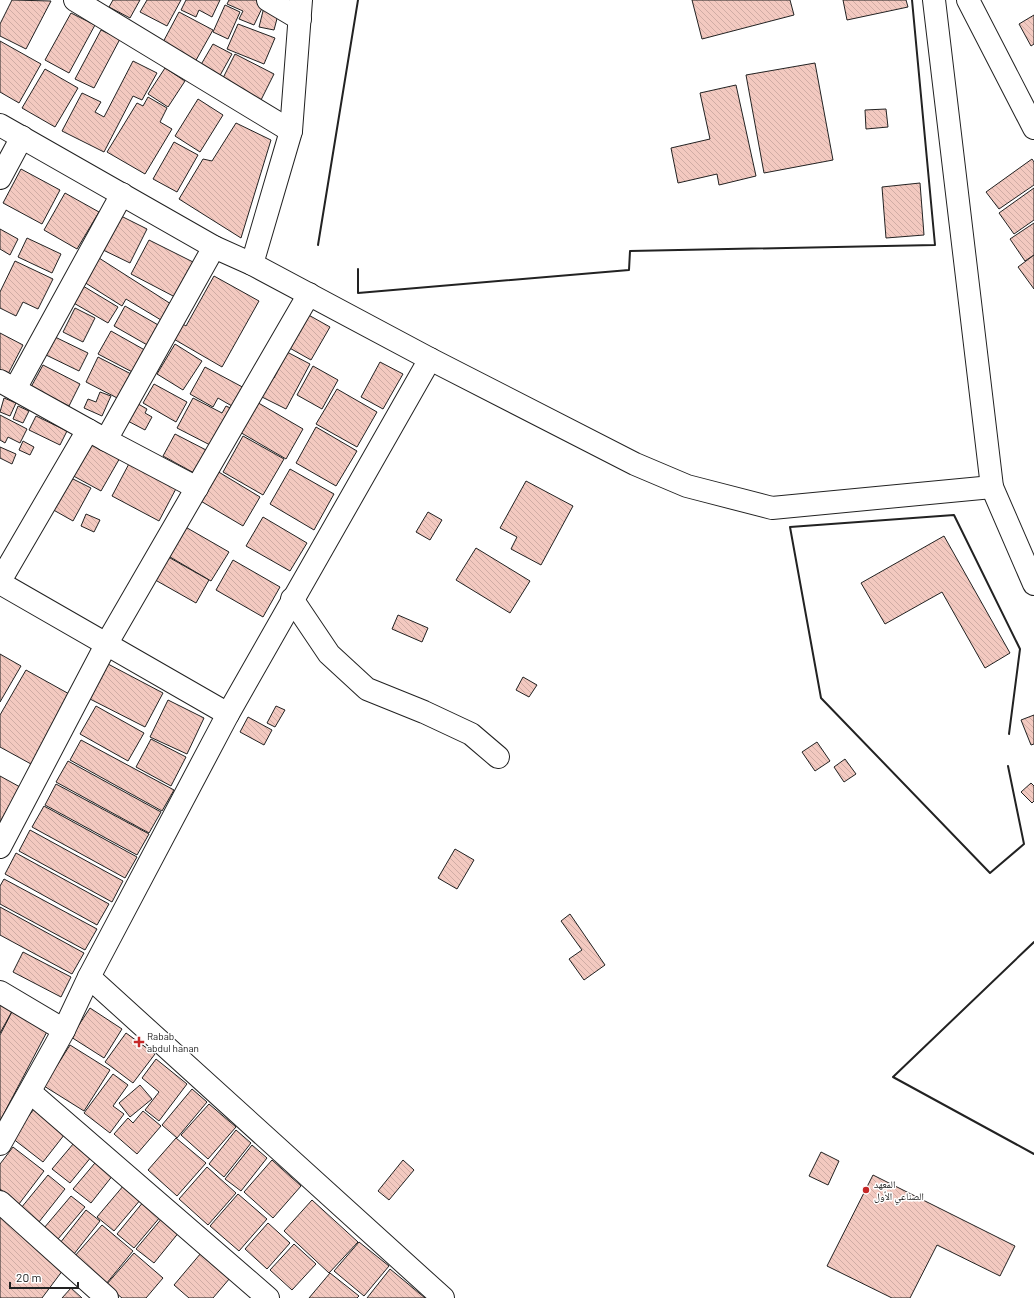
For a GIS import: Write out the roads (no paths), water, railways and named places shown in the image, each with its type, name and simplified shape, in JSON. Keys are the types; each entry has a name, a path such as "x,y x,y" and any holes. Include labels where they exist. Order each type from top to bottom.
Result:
{"street":[{"path":"75,0 291,131"},
{"path":"252,264 291,131 301,9 268,0"},
{"path":"934,0 992,487 1034,584"},
{"path":"968,0 1034,128"},
{"path":"0,124 214,247 252,264 430,359 635,464 687,486 772,508 992,487"},
{"path":"0,178 22,137"},
{"path":"122,194 7,385 197,488"},
{"path":"214,247 97,435 0,582 228,714"},
{"path":"0,847 107,643 309,294"},
{"path":"0,1144 64,1030 89,977 228,714 292,599 430,359"},
{"path":"292,599 329,654 367,689 424,712 471,734 498,757"},
{"path":"89,977 439,1297"},
{"path":"0,992 64,1030"},
{"path":"30,1092 268,1298"},
{"path":"0,1202 107,1298"}],"place":[{"name":"Rabab abdul hanan","path":"139,1042"},
{"name":"المعهد الصناعي الأول","path":"866,1190"}]}
